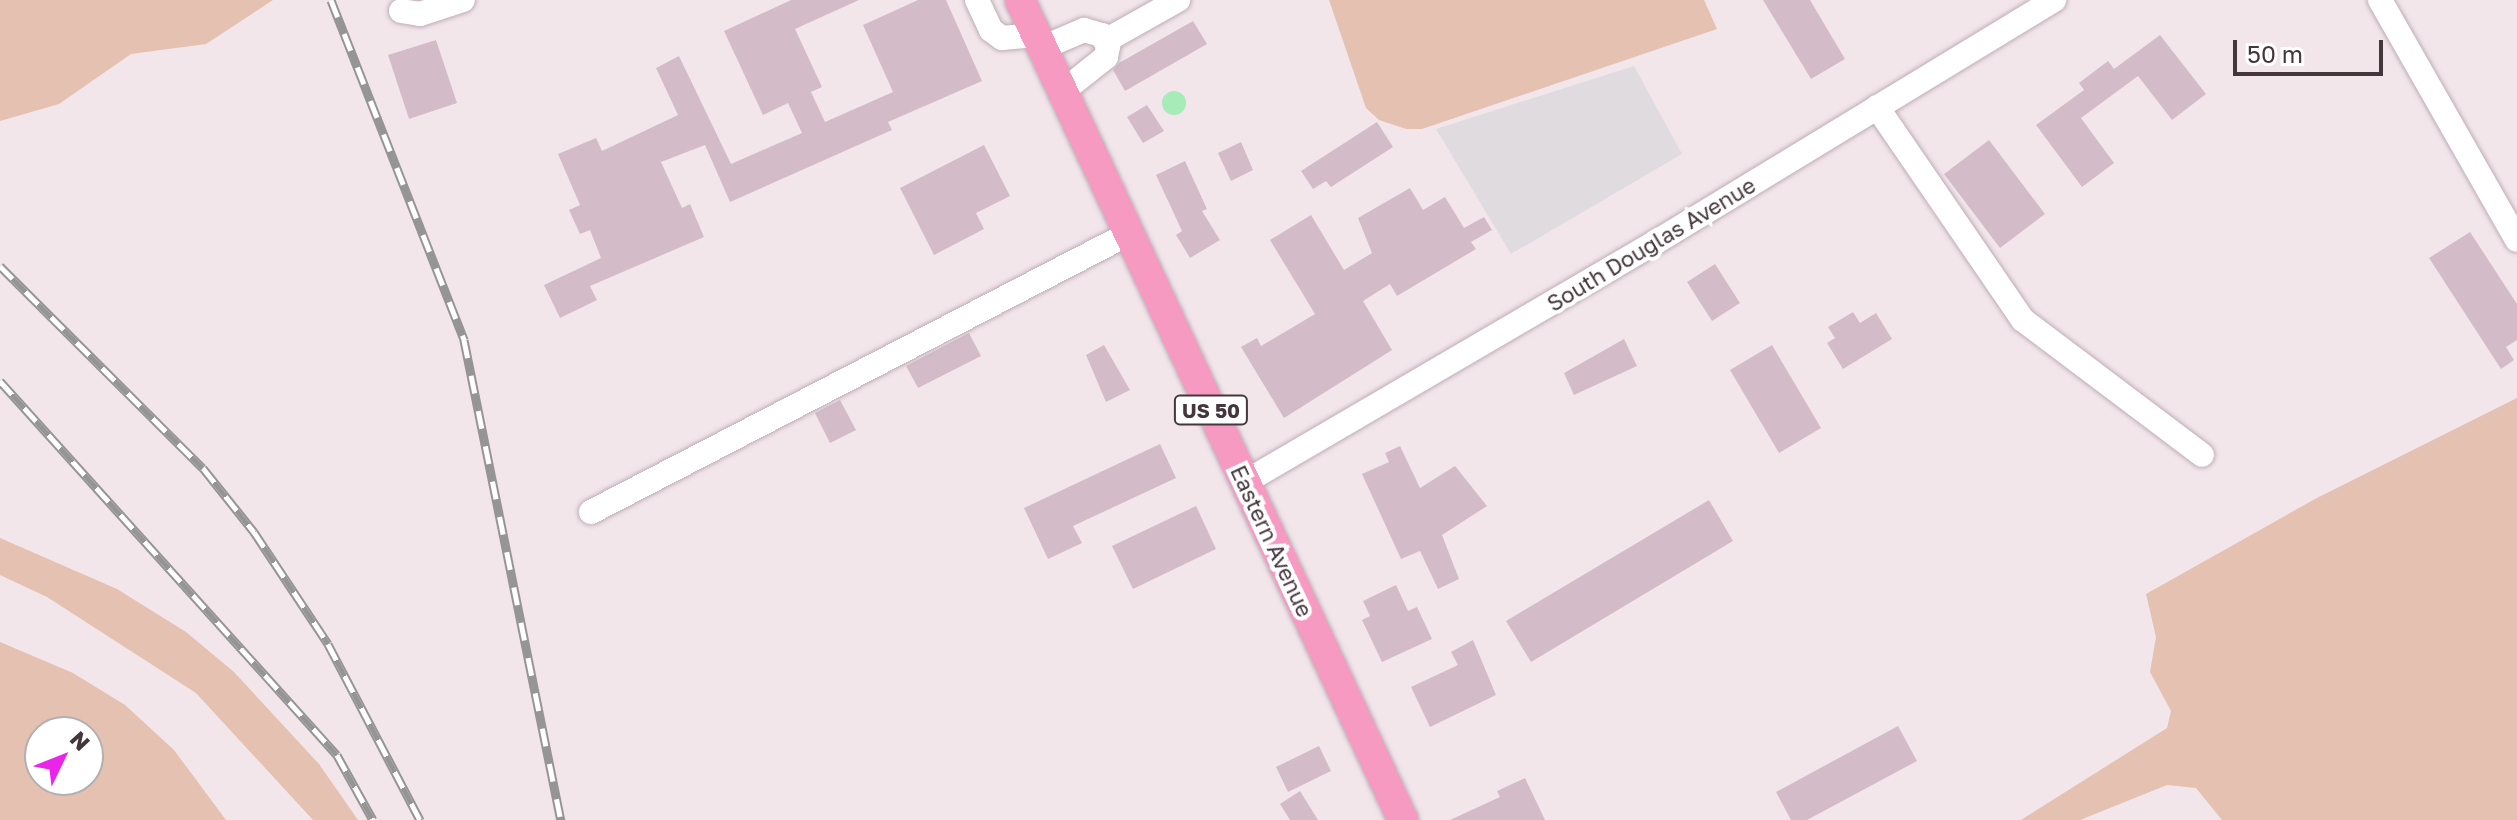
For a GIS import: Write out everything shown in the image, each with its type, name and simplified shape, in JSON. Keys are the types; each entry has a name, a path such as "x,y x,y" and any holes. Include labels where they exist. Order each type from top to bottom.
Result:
{"main road":[{"name":"Eastern Avenue","path":"1020,0 1403,820"}],"street":[{"path":"401,11 420,14 463,0"},
{"path":"977,0 991,30 1002,38 1039,41 1084,30 1105,41"},
{"path":"1105,41 1178,0"},
{"name":"South Douglas Avenue","path":"1245,482 2054,0"},
{"path":"2380,0 2517,240"},
{"path":"1062,92 1106,57 1105,41"},
{"path":"1877,107 2023,320 2202,455"},
{"path":"591,512 1128,234"}],"shaded area":[{"path":"0,0 273,0 206,44 131,54 59,104 0,121"},
{"path":"1329,0 1704,0 1717,29 1422,129 1406,129 1379,120 1366,108"},
{"path":"1634,66 1682,154 1511,254 1436,129"},
{"path":"1174,91 1183,94 1186,103 1183,112 1174,115 1165,112 1162,103 1165,94"},
{"path":"2517,398 2517,820 2222,820 2196,788 2167,785 2080,820 2021,820 2167,728 2171,711 2150,672 2156,637 2146,594 2315,499"},
{"path":"0,538 117,589 186,632 234,672 319,764 358,820 313,820 196,693 47,597 0,575"},
{"path":"0,642 73,673 125,705 174,750 226,820 0,820"}],"building":[{"path":"791,0 859,0 795,29 822,87 811,92 825,122 893,92 863,25 918,0 946,0 982,81 888,122 892,130 730,202 705,145 661,162 682,208 690,204 704,237 590,286 597,300 560,318 544,285 601,258 590,230 580,234 569,210 580,205 558,154 596,138 602,151 678,115 656,68 679,56 731,164 802,133 788,103 763,115 724,31"},
{"path":"1763,0 1810,0 1845,59 1811,79"},
{"path":"1193,21 1207,44 1125,91 1113,70 1119,63"},
{"path":"2160,35 2206,94 2172,120 2138,76 2081,118 2114,163 2082,187 2036,125 2084,90 2079,83 2108,61 2114,69"},
{"path":"436,40 457,103 409,119 388,55"},
{"path":"1147,105 1164,131 1143,143 1127,117"},
{"path":"1377,122 1393,147 1331,187 1326,181 1313,189 1301,171"},
{"path":"1989,140 2045,214 2000,248 1944,174"},
{"path":"1241,142 1253,170 1231,181 1218,153"},
{"path":"984,145 1010,196 976,213 984,229 934,255 900,188"},
{"path":"1185,161 1207,209 1202,211 1220,240 1190,258 1176,235 1182,231 1156,175"},
{"path":"1410,188 1423,210 1445,197 1464,228 1484,217 1492,230 1471,242 1476,249 1397,296 1390,284 1363,301 1392,350 1284,418 1241,347 1257,338 1261,346 1315,314 1270,240 1311,215 1344,270 1372,253 1358,218"},
{"path":"2470,232 2517,304 2517,340 2506,347 2514,360 2501,369 2429,258"},
{"path":"1715,264 1740,303 1712,321 1687,282"},
{"path":"1853,312 1860,323 1876,313 1892,339 1843,369 1827,343 1835,338 1828,327"},
{"path":"969,333 981,356 918,388 906,366"},
{"path":"1624,339 1637,366 1574,395 1564,373"},
{"path":"1104,345 1130,390 1106,402 1086,355"},
{"path":"1772,345 1821,428 1779,453 1730,370"},
{"path":"840,400 856,430 830,443 815,413"},
{"path":"1160,444 1176,478 1073,526 1082,543 1048,559 1024,508"},
{"path":"1400,446 1420,488 1455,466 1487,506 1442,535 1459,579 1438,589 1420,551 1401,559 1362,474 1389,462 1385,453"},
{"path":"1709,500 1733,541 1531,662 1506,621"},
{"path":"1196,506 1216,549 1133,589 1112,546"},
{"path":"1396,585 1408,611 1417,607 1432,639 1382,662 1362,620 1370,616 1363,601"},
{"path":"1473,640 1496,695 1430,727 1411,687 1458,665 1451,652"},
{"path":"1898,726 1917,761 1807,820 1791,820 1776,792"},
{"path":"1319,746 1331,771 1288,792 1276,767"},
{"path":"1525,778 1545,820 1450,820 1500,797 1497,791"},
{"path":"1300,791 1318,820 1290,820 1280,804"}],"railway":[{"path":"331,0 464,340 561,820"},
{"path":"0,266 203,468 254,532 328,644 420,820"},
{"path":"0,381 337,755 373,820"}]}
